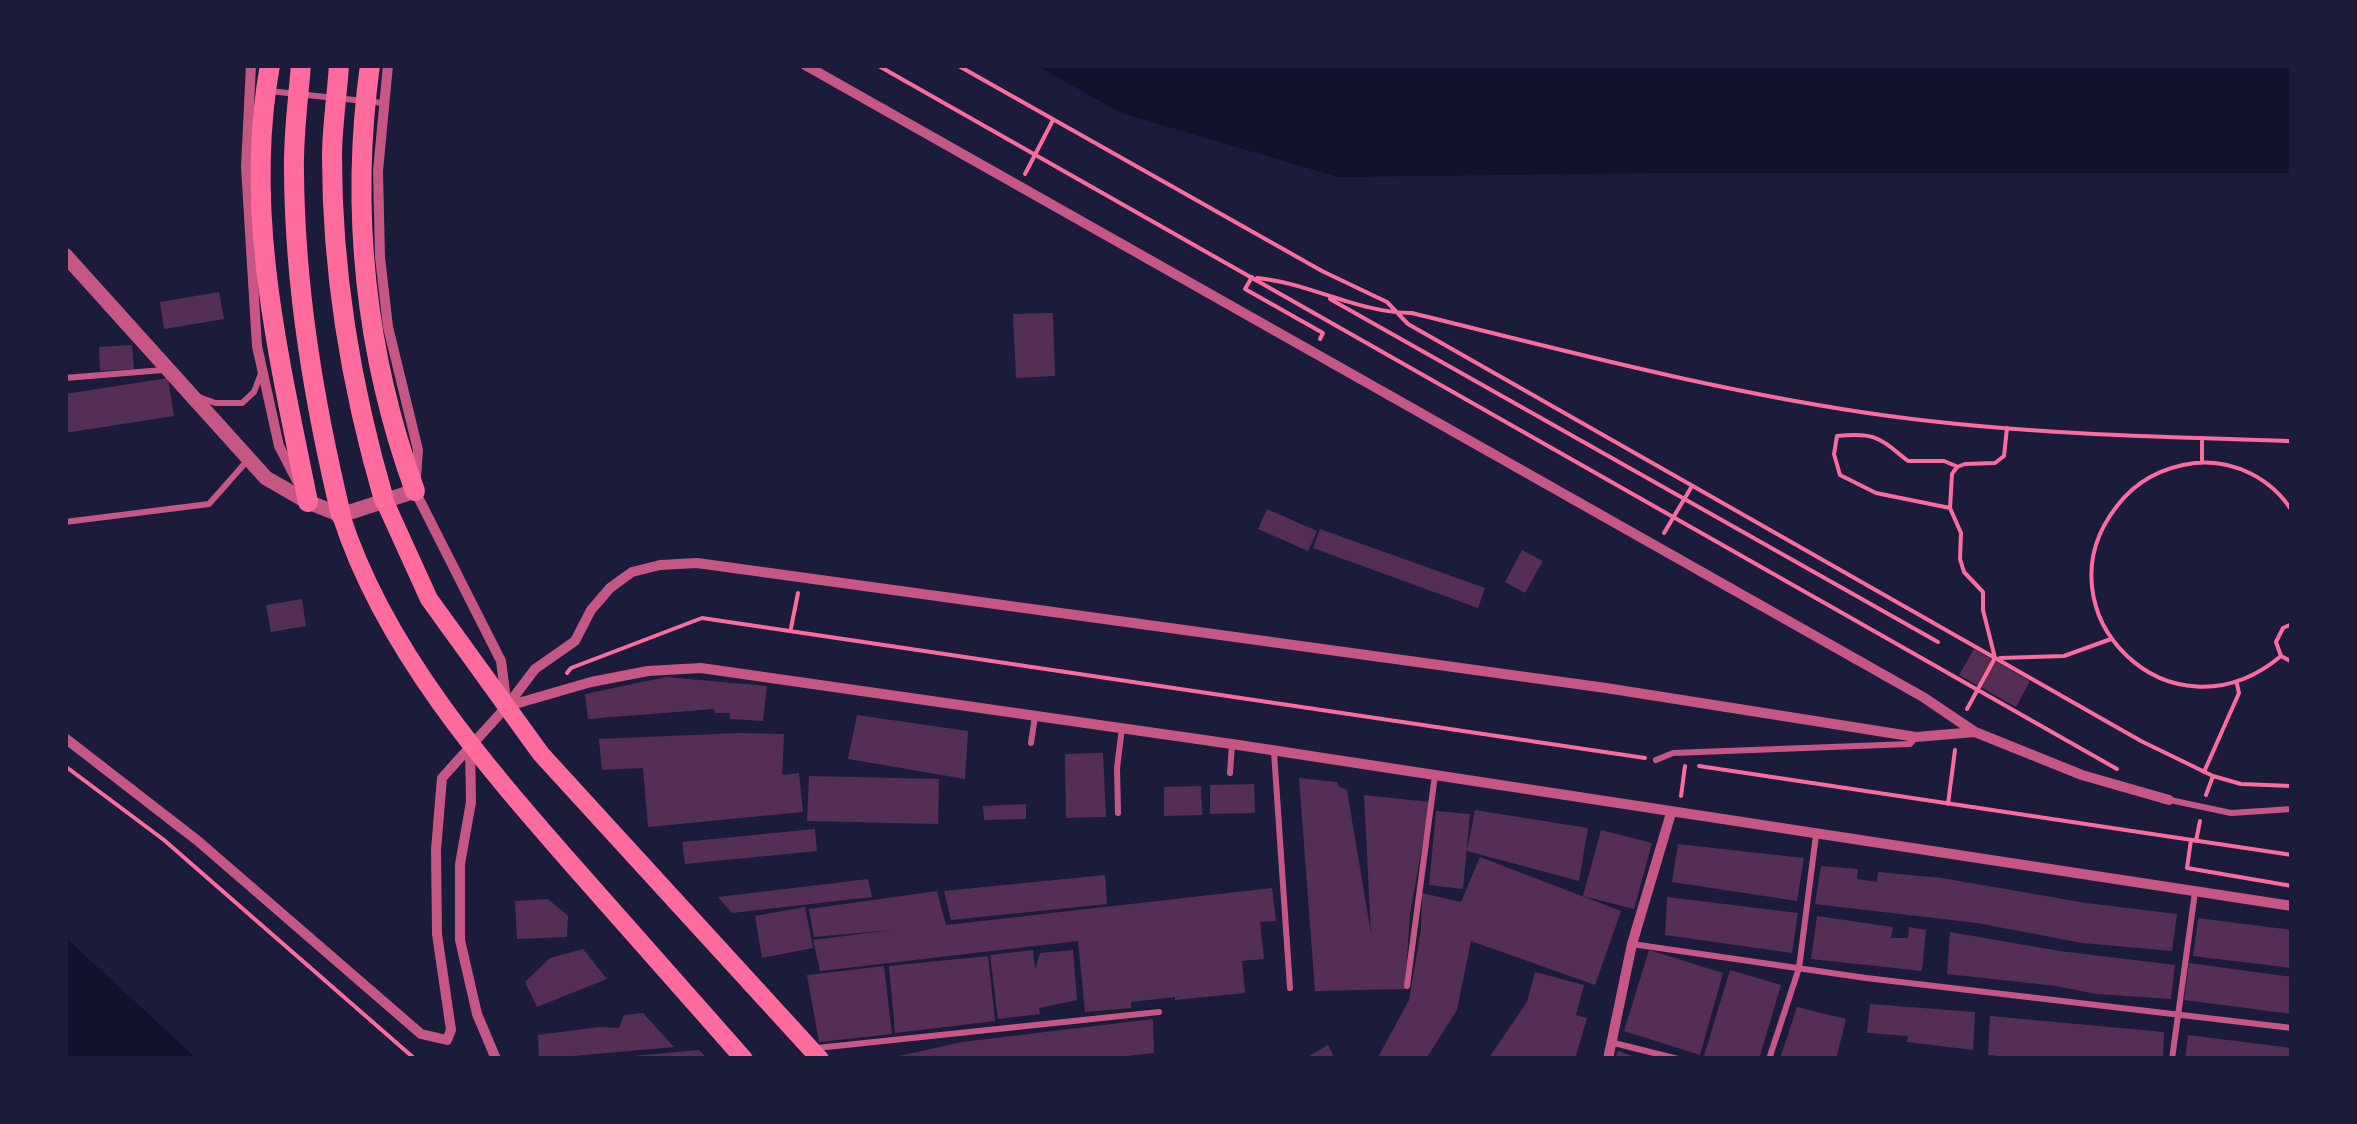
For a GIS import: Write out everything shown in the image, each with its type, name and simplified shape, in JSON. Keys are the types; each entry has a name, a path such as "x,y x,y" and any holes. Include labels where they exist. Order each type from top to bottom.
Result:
{"highway":[{"path":"270,65 260,166 266,269 277,354 308,502"},
{"path":"301,65 294,168 297,265 315,397 341,515"},
{"path":"339,65 332,155 336,262 353,384 384,500"},
{"path":"370,65 361,132 360,211 366,293 382,379 416,492"}],"main road":[{"path":"384,500 430,599 541,754 815,1054"},
{"path":"341,515 388,620 470,747 744,1059"}],"street":[{"path":"251,65 246,167 249,253 262,370 278,446 308,502"},
{"path":"388,65 378,171 380,257 388,327 418,450 416,492 502,661 507,706"},
{"path":"805,65 1923,697 1976,732 2082,775 2169,800"},
{"path":"65,256 266,478 341,515 416,492"},
{"path":"65,738 198,841 421,1034 447,1040 452,1030 437,934 436,850 442,778 535,669 575,641 591,610 610,588 632,572 660,565 697,563 1606,688 1916,737 1976,732"},
{"path":"507,706 591,682 648,671 701,668 1232,744 2292,906"},
{"path":"470,747 471,802 460,864 460,940 477,1014 496,1059"},
{"path":"1608,1059 1632,944 1671,813"}],"lane":[{"path":"249,89 383,103"},
{"path":"65,378 167,370"},
{"path":"187,392 215,403 242,403 254,392 262,370"},
{"path":"65,522 209,504 248,460"},
{"path":"1031,743 1035,715"},
{"path":"1118,813 1122,728"},
{"path":"1656,760 1673,753 1910,744 1916,737"},
{"path":"1230,773 1232,744"},
{"path":"1274,752 1290,988"},
{"path":"1407,986 1435,775"},
{"path":"2169,800 2231,812 2292,808"},
{"path":"1769,1059 1799,968 1816,835"},
{"path":"2172,1059 2195,891"},
{"path":"1632,944 2292,1028"},
{"path":"815,1054 1159,1012"},
{"path":"1614,1043 1678,1059"}],"path":[{"path":"878,65 2122,771"},
{"path":"957,65 1322,271 1387,302 1408,324 2140,741 2212,776 2241,784 2292,786"},
{"path":"1022,178 1053,120"},
{"path":"1252,277 1277,280 1381,312 1412,313 1756,394 1890,416 2008,428 2292,441"},
{"path":"1252,277 1245,289 1323,333 1319,341"},
{"path":"1322,294 1938,642"},
{"path":"1950,508 1876,493 1840,475 1834,454 1837,436 1857,434 1884,439 1908,461 1944,461 1957,467 1995,464 2004,456 2008,428"},
{"path":"2202,438 2202,462"},
{"path":"2281,656 2237,683 2200,688 2164,680 2133,662 2111,639 2092,585 2096,549 2110,515 2134,487 2166,469 2202,462 2221,464 2272,486 2292,511"},
{"path":"1957,467 1952,474 1950,508 1960,533 1964,572 1982,592 1982,610 1995,658 1960,722"},
{"path":"1656,546 1692,486"},
{"path":"791,629 800,579"},
{"path":"571,668 702,618 2292,855"},
{"path":"2292,624 2278,634 2277,649 2292,662"},
{"path":"1995,658 2064,656 2111,639"},
{"path":"2204,772 2239,693 2237,683"},
{"path":"1948,804 1957,736"},
{"path":"1657,811 1658,798 1681,800 1685,764"},
{"path":"65,766 164,840 416,1059"},
{"path":"2204,798 2212,776"},
{"path":"2200,816 2187,868 2292,886"}],"shaded area":[{"path":"1036,65 2292,65 2292,173 1338,177 1121,113"},
{"path":"66,938 197,1059 65,1059"}],"building":[{"path":"219,292 224,319 164,329 160,302"},
{"path":"1053,313 1055,376 1016,378 1013,314"},
{"path":"132,345 134,369 100,371 99,347"},
{"path":"168,378 174,416 65,433 65,394"},
{"path":"1267,509 1317,531 1308,551 1258,529"},
{"path":"1320,529 1485,588 1478,608 1313,548"},
{"path":"1522,550 1543,561 1525,593 1505,582"},
{"path":"302,599 306,626 271,632 266,605"},
{"path":"1974,649 2030,681 2016,707 1959,675"},
{"path":"666,677 767,686 763,721 730,719 730,713 715,713 714,709 588,719 585,694"},
{"path":"857,715 968,731 965,779 848,759"},
{"path":"784,734 782,775 799,773 803,812 648,827 643,768 602,770 599,739"},
{"path":"1103,753 1106,817 1066,818 1065,754"},
{"path":"809,776 939,779 938,824 807,821"},
{"path":"1299,778 1337,782 1347,790 1371,934 1364,795 1430,802 1410,914 1405,989 1315,991"},
{"path":"1254,784 1255,813 1210,814 1210,785"},
{"path":"1201,786 1202,815 1164,816 1164,787"},
{"path":"1026,804 1026,819 984,820 983,806"},
{"path":"1475,810 1588,828 1579,881 1467,851"},
{"path":"1436,811 1470,814 1463,889 1429,885"},
{"path":"815,829 817,851 685,864 682,842"},
{"path":"1601,830 1652,843 1634,909 1583,896"},
{"path":"1678,844 1804,858 1797,901 1672,882"},
{"path":"1480,857 1621,911 1595,985 1471,941 1457,1010 1426,1059 1377,1059 1409,1000 1421,929 1422,893 1461,902"},
{"path":"1821,866 1858,869 1857,879 1877,882 1878,872 1942,878 2177,914 2172,951 2082,943 1977,923 1815,904"},
{"path":"1105,875 1107,904 951,920 944,891"},
{"path":"868,879 872,897 732,913 718,897"},
{"path":"1272,888 1276,921 1260,922 1264,959 1242,961 1245,993 1131,1002 1131,1008 1085,1012 1078,941 820,971 813,940 892,930 814,937 809,909 937,891 946,925"},
{"path":"1667,897 1798,913 1792,953 1665,935"},
{"path":"548,899 568,916 567,937 517,939 515,901"},
{"path":"805,907 813,948 762,958 755,916"},
{"path":"1817,916 1893,927 1891,938 1908,938 1909,927 1926,930 1922,971 1811,959"},
{"path":"2198,918 2292,930 2292,968 2193,956"},
{"path":"1950,932 2175,965 2171,999 2096,994 1947,974"},
{"path":"583,949 607,979 537,1007 525,982 550,958"},
{"path":"1033,950 1035,969 1040,953 1073,950 1077,1000 1039,1008 1040,1014 998,1019 990,955"},
{"path":"1649,950 1723,973 1700,1055 1624,1031"},
{"path":"988,956 995,1021 895,1033 889,966"},
{"path":"2189,963 2292,977 2292,1014 2184,1000"},
{"path":"884,966 892,1034 819,1042 807,975"},
{"path":"1730,970 1781,985 1759,1059 1704,1056"},
{"path":"1535,972 1584,985 1576,1015 1587,1018 1575,1059 1488,1059 1527,1002"},
{"path":"1870,1004 1975,1012 1973,1050 1907,1042 1908,1036 1867,1033"},
{"path":"1797,1007 1846,1019 1836,1059 1780,1059"},
{"path":"643,1013 674,1047 539,1059 538,1035 619,1028 624,1015"},
{"path":"1990,1016 2164,1032 2163,1059 2029,1059 1988,1055"},
{"path":"1153,1019 1154,1053 1098,1059 886,1059 962,1042"},
{"path":"2188,1035 2292,1048 2292,1059 2185,1059"},
{"path":"1328,1045 1335,1059 1304,1059"},
{"path":"699,1050 708,1059 634,1059 634,1056"},
{"path":"1618,1051 1638,1058 1638,1059 1615,1059"}]}
